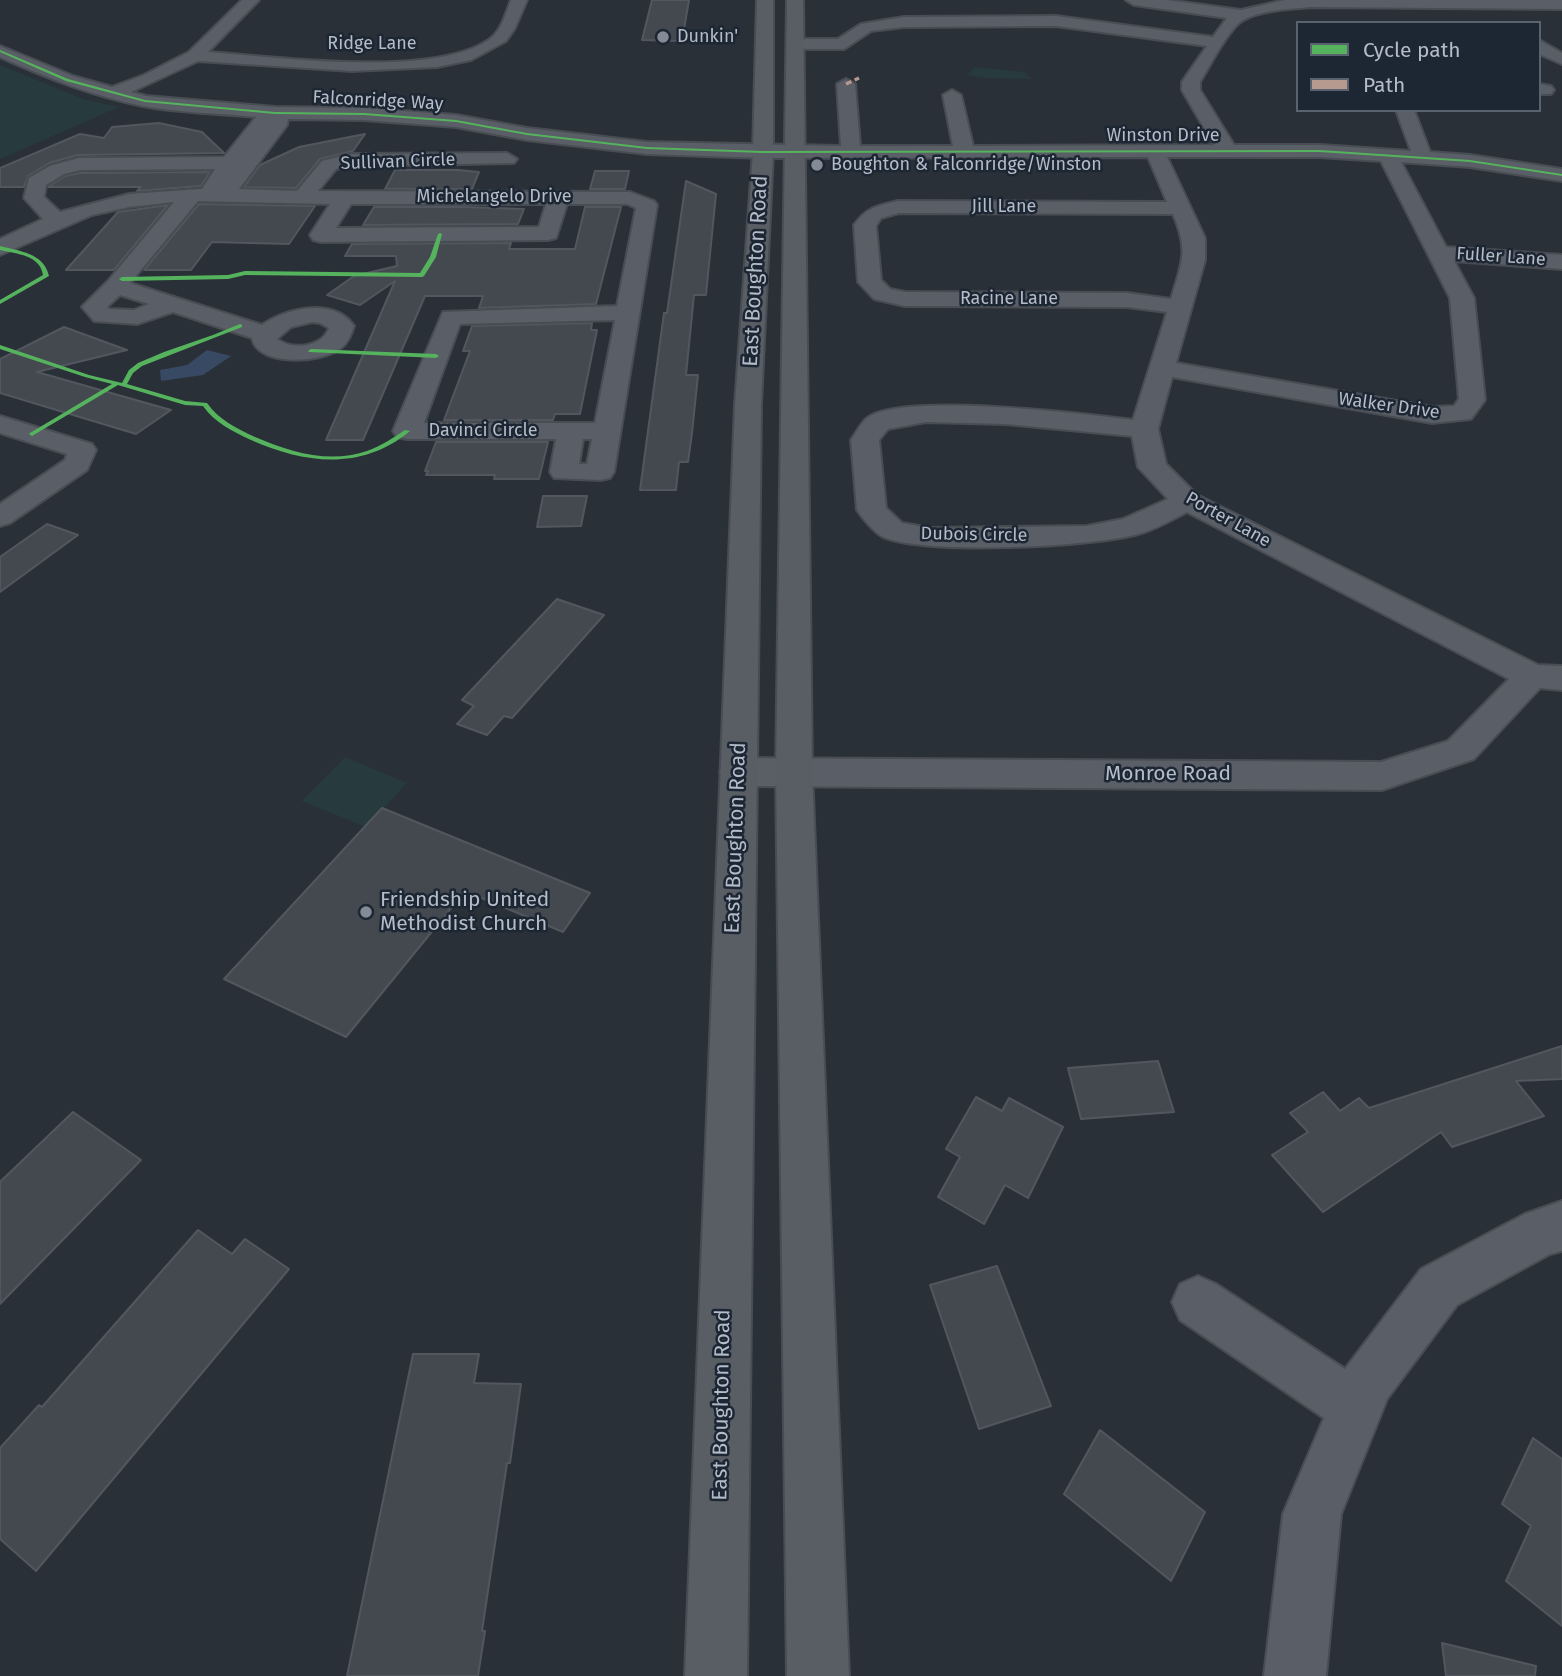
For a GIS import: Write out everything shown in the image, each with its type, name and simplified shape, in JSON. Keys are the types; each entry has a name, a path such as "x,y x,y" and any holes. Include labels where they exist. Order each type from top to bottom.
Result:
{"main road":[{"name":"East Boughton Road","path":"765,0 779,152 818,1676"},
{"name":"East Boughton Road","path":"716,1676 748,405 795,44 795,0"}],"street":[{"path":"113,93 150,79 195,56 251,0"},
{"name":"Ridge Lane","path":"195,56 389,66 451,59 495,43 504,33 519,0"},
{"path":"1140,0 1290,20"},
{"path":"1228,152 1191,90 1194,74 1231,22 1249,13 1281,5 1312,2 1562,4"},
{"path":"1490,4 1510,21"},
{"path":"844,44 846,38 867,27 918,22 1067,22 1216,43"},
{"path":"795,44 844,44 854,51 851,152"},
{"path":"1541,47 1551,55 1562,59"},
{"name":"Falconridge Way","path":"0,51 67,80 145,101 275,113 365,114 456,121 522,159 647,148 779,152"},
{"path":"952,95 964,152"},
{"path":"1406,112 1422,156"},
{"path":"275,113 279,121 229,188 215,194 211,187 262,121 275,113"},
{"name":"Winston Drive","path":"779,152 1387,154 1422,156 1562,175"},
{"name":"Porter Lane","path":"1155,152 1194,238 1194,260 1144,429 1152,467 1187,501 1547,677"},
{"name":"Walker Drive","path":"1163,368 1432,415 1462,414 1472,400 1462,298 1387,154"},
{"path":"502,197 516,189 522,159"},
{"name":"Sullivan Circle","path":"303,196 329,165 351,160 522,159"},
{"path":"56,220 34,198 36,182 57,170 79,164 229,163"},
{"name":"Michelangelo Drive","path":"0,248 56,220 99,206 147,198 215,194 344,198 630,198 647,205 600,472 564,472 571,431"},
{"path":"172,304 137,317 123,319 102,316 94,307 116,286 164,225 192,195"},
{"path":"344,198 321,235 548,233 559,197"},
{"name":"Jill Lane","path":"867,257 865,225 874,214 898,207 1182,208"},
{"name":"Fuller Lane","path":"1439,253 1562,262"},
{"name":"Racine Lane","path":"867,257 870,282 882,293 905,299 1127,300 1179,307"},
{"path":"116,286 265,334"},
{"name":"Davinci Circle","path":"606,432 407,431 452,317 627,313"},
{"name":"Dubois Circle","path":"1144,429 1057,417 911,415 878,423 865,440 872,510 892,530 930,537 1087,535 1131,527 1187,501"},
{"path":"0,517 77,464 82,450 4,429"},
{"name":"Monroe Road","path":"737,772 1382,776 1461,750 1547,677"},
{"path":"1295,1676 1312,1514 1367,1381 1440,1287 1542,1231 1562,1226"},
{"path":"1198,1301 1356,1408"}],"green space":[{"path":"0,65 83,99 119,107 0,159"},
{"path":"974,67 1024,72 1032,79 967,75"},
{"path":"345,757 407,783 366,827 302,801"}],"water":[{"path":"207,350 231,356 203,375 161,381 160,370 187,365"}],"building":[{"path":"652,0 689,0 682,41 642,40"},
{"path":"159,123 202,132 224,153 78,155 49,163 28,176 24,187 0,187 0,168 80,134 104,138 112,127"},
{"path":"365,134 353,151 320,159 296,188 244,187 260,165 299,147"},
{"path":"395,170 479,172 472,189 385,189"},
{"path":"595,171 629,171 625,189 590,189"},
{"path":"210,172 201,186 137,191 141,187 48,187 65,176 80,173"},
{"path":"686,181 716,194 706,295 694,295 686,375 698,375 688,462 679,462 676,490 640,490 664,313 667,313"},
{"path":"199,204 315,206 289,244 212,242 191,270 144,270"},
{"path":"168,205 114,270 66,270 118,212"},
{"path":"374,207 524,209 518,224 363,225"},
{"path":"585,207 621,207 596,304 479,308 483,296 425,296 363,440 326,440 395,281 360,305 327,295 354,276 397,266 396,256 345,256 352,244 511,243 509,249 575,249"},
{"path":"592,323 591,330 597,330 580,414 555,414 553,420 444,420 470,351 463,351 472,326"},
{"path":"64,327 127,350 37,372 171,410 136,434 0,393 0,359"},
{"path":"436,442 548,442 539,479 494,479 495,475 426,475 428,471 425,471"},
{"path":"543,496 587,496 581,526 537,527"},
{"path":"47,524 78,535 0,592 0,557"},
{"path":"557,599 604,615 512,718 504,716 487,735 457,724 474,706 462,700"},
{"name":"Friendship United Methodist Church","path":"382,808 590,893 563,932 465,891 346,1037 224,979"},
{"path":"1562,1046 1562,1079 1516,1081 1544,1116 1452,1147 1441,1132 1323,1212 1272,1155 1308,1132 1290,1113 1323,1092 1340,1111 1359,1098 1369,1108"},
{"path":"1158,1061 1174,1112 1081,1119 1068,1068"},
{"path":"976,1097 1002,1111 1009,1098 1063,1127 1028,1198 1005,1185 984,1224 938,1197 960,1157 946,1149"},
{"path":"73,1112 141,1160 0,1304 0,1182"},
{"path":"198,1230 232,1254 245,1239 289,1269 36,1571 0,1539 0,1448 39,1405 42,1407"},
{"path":"997,1266 1051,1406 979,1429 930,1285"},
{"path":"413,1354 479,1354 474,1383 521,1384 482,1631 485,1631 478,1676 347,1676"},
{"path":"1100,1430 1205,1512 1171,1581 1064,1494"},
{"path":"1533,1438 1562,1459 1562,1626 1506,1581 1531,1526 1502,1504"},
{"path":"1442,1643 1536,1666 1535,1676 1446,1676"}],"marked path":[{"path":"846,84 859,78"}],"cycle path":[{"path":"0,51 67,80 145,101 275,113 364,114 456,121 527,134 647,148 763,152 1320,151 1470,161 1562,175"},
{"path":"122,279 228,277 245,273 422,275 433,257 440,234"},
{"path":"0,248 36,259 45,269 46,276 0,302"},
{"path":"124,384 140,364 240,326"},
{"path":"0,347 87,376 117,383"},
{"path":"311,351 436,356"},
{"path":"32,434 117,383 185,403 205,404 218,420 235,430 268,445 308,456 348,457 368,452 388,444 407,431"}],"place":[{"name":"Dunkin'","path":"663,37"},
{"name":"Boughton & Falconridge/Winston","path":"817,165"},
{"name":"Friendship United Methodist Church","path":"366,912"}]}
